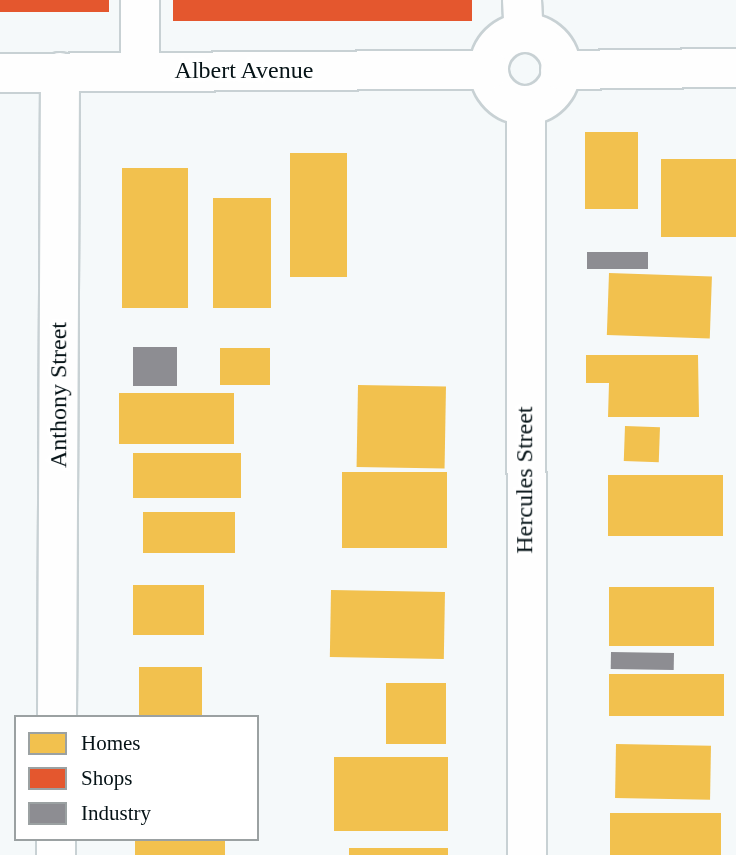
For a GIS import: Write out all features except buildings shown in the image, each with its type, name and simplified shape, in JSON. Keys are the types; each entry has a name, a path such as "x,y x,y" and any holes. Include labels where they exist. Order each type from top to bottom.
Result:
{"street":[{"path":"140,0 140,72"},
{"path":"523,16 554,48 560,69 559,80 546,97 526,104 512,102 500,94 492,83 489,70 491,56 498,44 510,36 523,16"},
{"path":"560,69 736,68"},
{"name":"Albert Avenue","path":"0,73 489,70"},
{"name":"Anthony Street","path":"57,715 60,72"},
{"name":"Hercules Street","path":"526,104 527,855"}]}
